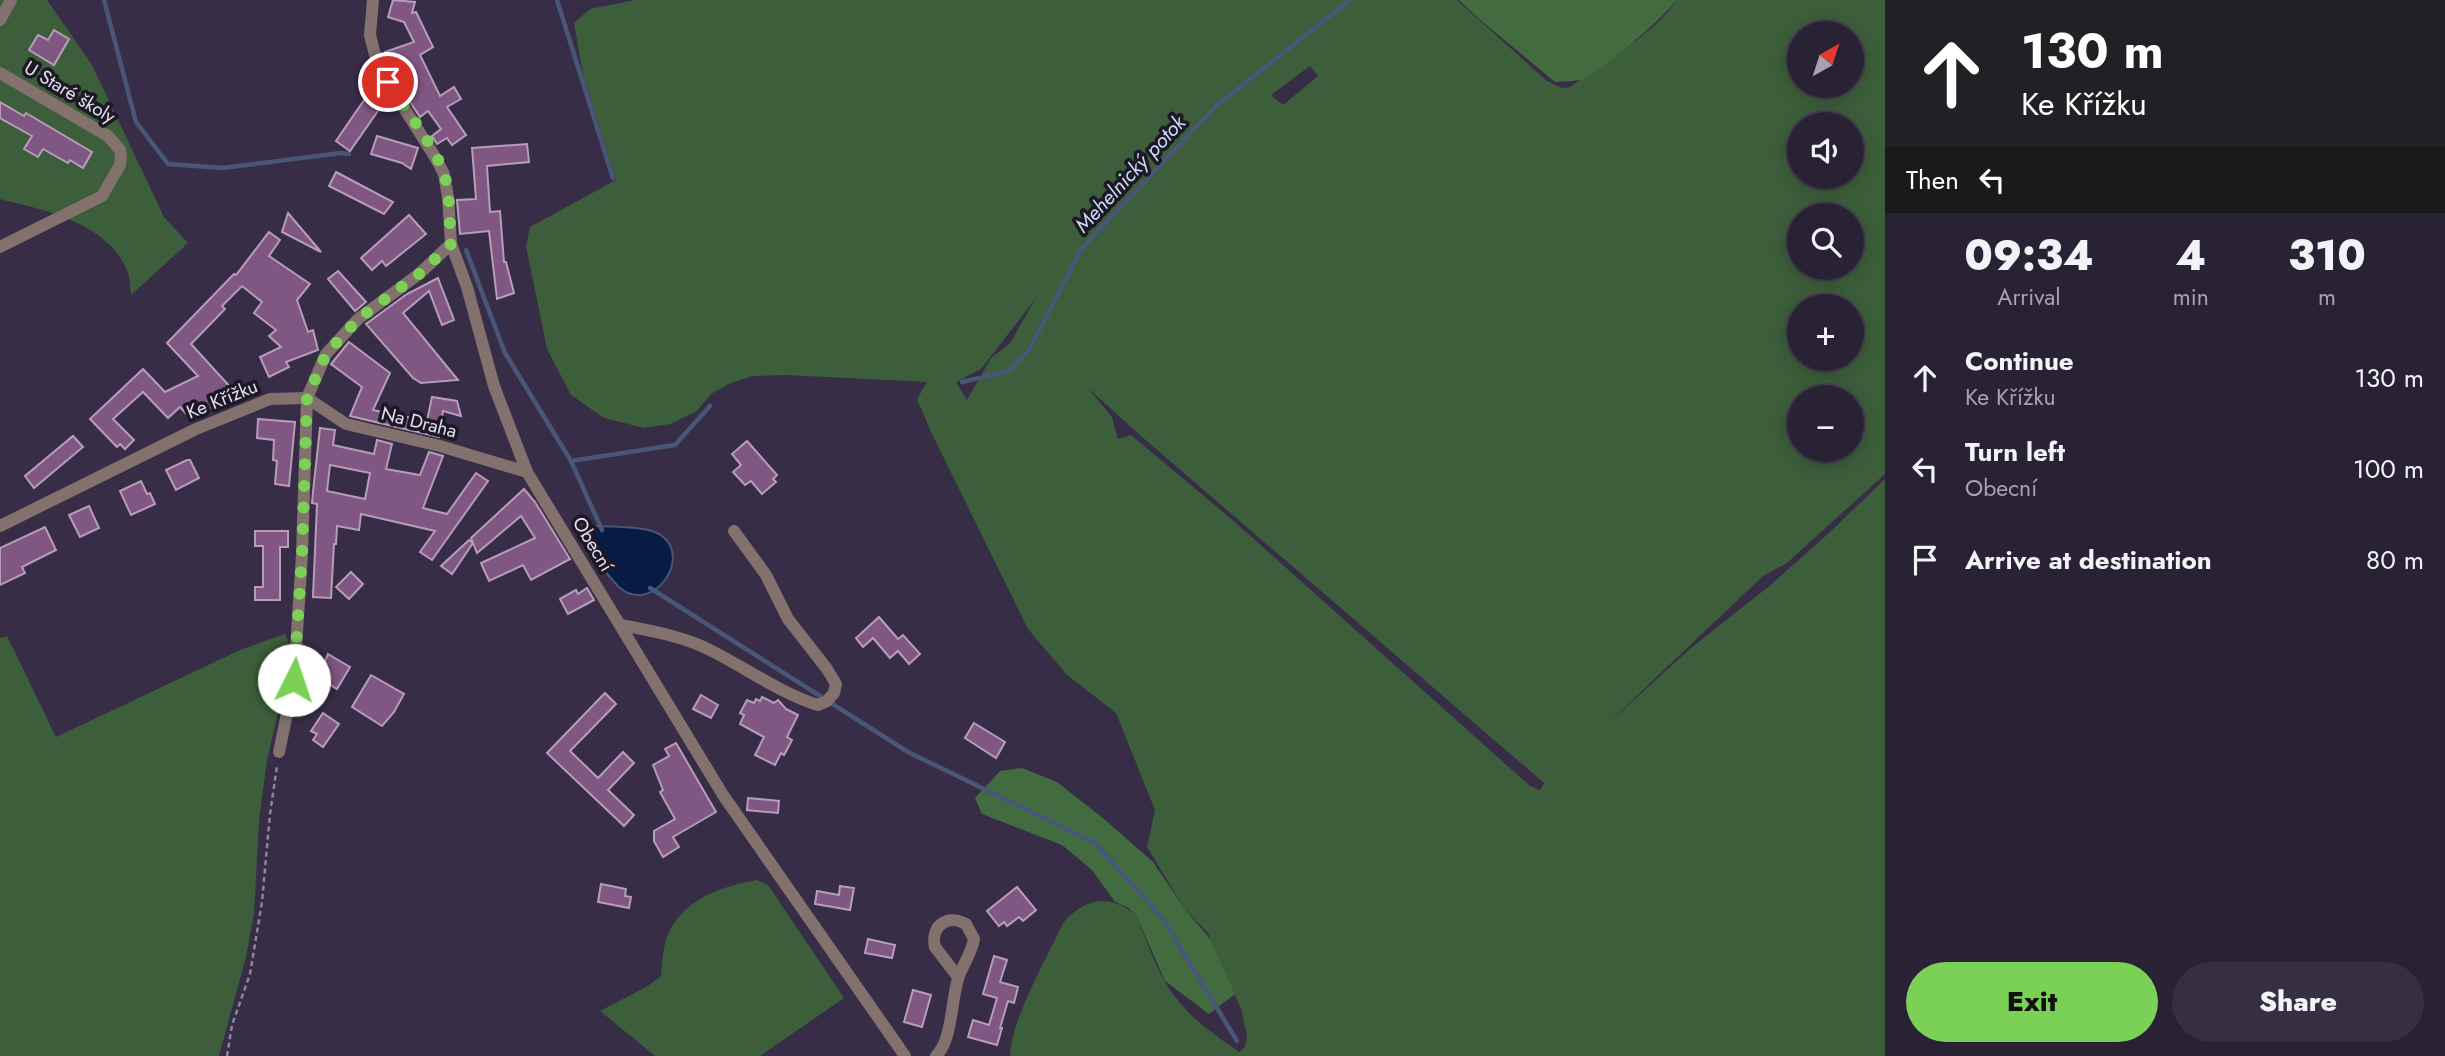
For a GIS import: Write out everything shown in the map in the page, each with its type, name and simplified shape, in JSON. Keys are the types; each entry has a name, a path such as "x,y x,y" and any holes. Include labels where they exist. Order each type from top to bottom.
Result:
{"street":[{"path":"0,20 11,0"},
{"name":"Obecní","path":"373,0 370,35 378,67 444,174 451,244 467,287 494,386 527,472 723,795 905,1056"},
{"name":"U Staré školy","path":"0,73 108,136 120,150 121,157 120,165 102,196 0,247"},
{"path":"279,752 294,680 302,554 307,398 326,354 358,319 419,274 451,244"},
{"name":"Na Draha","path":"307,398 346,424 440,446 527,472"},
{"name":"Ke Křížku","path":"0,526 196,429 270,399 307,398"},
{"path":"621,625 662,633 707,649 801,699 818,705 827,701 834,693 836,684 788,619 766,575 734,531"},
{"path":"936,1056 941,1052 947,1035 958,977"}],"path":[{"path":"227,1056 232,1025 250,974 262,901 279,752"}],"green space":[{"path":"0,0 47,0 92,65 164,217 188,243 131,295 126,268 104,239 72,220 0,199"},
{"path":"635,0 1457,0 1547,81 1562,88 1570,87 1628,46 1659,21 1676,0 1885,0 1885,474 1787,563 1763,576 1605,726 1691,648 1768,587 1885,479 1885,1056 1010,1056 1023,1006 1063,923 1080,908 1098,901 1116,903 1136,915 1167,985 1195,1018 1239,1052 1245,1047 1247,1035 1241,1009 1208,933 1184,908 1147,847 1155,810 1116,713 1067,675 1028,629 917,399 927,382 786,375 753,376 728,384 711,394 697,411 670,424 644,428 604,418 571,395 547,349 526,246 530,227 616,180 583,75 574,23 590,9","holes":["1310,66 1318,76 1283,105 1271,95","1036,298 1010,343 991,358 967,400 956,382 981,369","1088,388 1544,783 1540,790 1530,786 1236,523 1131,435 1118,439 1112,417"]},
{"path":"1459,0 1676,0 1648,30 1592,74 1580,80 1555,82"},
{"path":"285,634 289,643 284,687 267,760 259,821 254,914 246,957 219,1056 0,1056 0,638 7,636 56,737 240,650"},
{"path":"1022,768 1057,782 1153,862 1184,908 1211,940 1235,994 1209,1014 1165,981 1136,915 1115,902 1092,870 1062,845 982,814 975,798 1000,771"},
{"path":"757,880 768,885 844,998 760,1056 655,1056 600,1011 648,986 661,976 663,951 669,932 687,909 712,893"}],"water":[{"path":"578,527 640,529 662,536 670,546 673,558 664,581 655,590 644,594 631,594 619,587 577,530"}],"building":[{"path":"393,0 415,2 412,13 416,12 433,47 420,55 440,96 454,87 461,99 447,107 466,135 452,145 447,138 437,144 432,136 441,129 428,111 420,117 403,91 415,84 404,62 388,66 385,52 414,42 404,22 388,17"},
{"path":"54,30 69,39 54,65 29,50 38,35 48,40"},
{"path":"373,87 387,98 350,151 336,141"},
{"path":"0,102 24,116 26,113 92,152 83,168 43,149 38,157 24,149 32,136 0,118"},
{"path":"377,136 418,148 411,169 402,163 371,154"},
{"path":"527,144 529,162 487,166 490,212 500,211 504,262 514,293 497,299 489,231 460,234 457,200 476,199 472,148"},
{"path":"336,172 393,202 384,214 329,186"},
{"path":"288,213 321,252 282,232"},
{"path":"409,215 426,234 386,266 382,261 372,270 361,258"},
{"path":"269,232 280,240 269,256 310,284 297,300 308,332 313,330 318,350 286,362 289,367 269,377 260,357 281,347 269,336 276,330 254,313 262,302 242,286 222,306 225,309 191,344 233,390 220,403 190,418 180,407 168,418 143,392 113,419 134,440 125,449 120,444 117,447 90,419 143,369 165,392 198,376 167,343 234,274 236,275"},
{"path":"338,271 366,302 355,311 328,279"},
{"path":"438,278 454,320 442,325 429,291 403,313 458,380 421,383 413,378 366,324 407,294"},
{"path":"349,342 390,373 373,410 427,421 432,397 457,401 461,416 443,411 439,437 350,416 362,387 331,364"},
{"path":"258,419 295,422 289,486 275,484 277,461 273,460 274,440 257,438"},
{"path":"320,428 335,430 333,445 374,454 377,440 392,444 386,469 420,475 429,452 443,456 423,508 447,514 476,473 488,481 432,560 420,552 435,531 361,514 359,530 337,526 331,598 313,597 317,504 312,503","holes":["330,465 370,473 365,499 327,491"]},
{"path":"73,436 83,447 34,488 25,476"},
{"path":"747,441 777,475 773,479 776,482 762,494 751,481 745,485 733,472 741,465 732,454"},
{"path":"190,460 199,478 176,490 166,470"},
{"path":"141,481 155,504 131,515 120,491"},
{"path":"524,489 570,559 531,580 523,565 489,581 481,563 535,538 521,516 477,553 471,538"},
{"path":"89,506 99,528 80,537 69,515"},
{"path":"45,527 56,550 22,567 25,573 0,585 0,548"},
{"path":"255,531 288,531 288,547 280,547 280,600 255,600 255,587 263,587 263,546 255,546"},
{"path":"469,540 473,543 452,574 441,566"},
{"path":"351,572 363,584 349,599 336,587"},
{"path":"587,588 594,600 568,614 560,599 576,590 578,594"},
{"path":"879,617 898,639 903,635 920,654 909,664 898,651 890,658 873,638 863,647 856,638"},
{"path":"328,654 350,667 337,689 318,677"},
{"path":"371,675 404,694 382,726 352,707"},
{"path":"605,693 616,704 570,751 598,778 623,752 634,763 608,790 634,815 624,826 547,753"},
{"path":"701,695 718,705 711,718 693,709"},
{"path":"762,697 774,703 778,700 786,709 798,715 787,737 792,740 775,765 755,755 764,737 740,724 744,715 740,713 747,700 754,703"},
{"path":"323,713 339,724 323,747 313,740 317,734 311,731"},
{"path":"974,723 1005,742 996,758 965,738"},
{"path":"676,743 716,812 673,837 679,847 663,857 654,841 654,831 675,819 660,792 663,790 653,765 669,756 665,749"},
{"path":"748,798 779,801 778,813 747,810"},
{"path":"601,884 626,889 625,896 631,897 629,908 598,902"},
{"path":"840,886 854,888 850,910 815,904 817,891 839,895"},
{"path":"1017,887 1036,910 1023,921 1019,917 1007,926 1004,922 999,926 987,911"},
{"path":"868,939 895,945 892,958 865,953"},
{"path":"994,956 1007,960 1000,982 1018,987 1014,1003 1008,1001 997,1045 968,1037 973,1020 989,1025 997,998 983,994"},
{"path":"913,990 931,995 922,1027 904,1022"}],"waterway":[{"path":"104,0 136,122 168,164 223,168 349,154"},
{"path":"557,0 613,178"},
{"name":"Mehelnický potok","path":"962,382 1009,371 1029,350 1082,248 1216,106 1350,0"},
{"path":"466,250 505,353 571,461 675,445 710,406"},
{"path":"571,461 602,530"},
{"path":"650,588 908,752 1095,843 1163,919 1237,1041"}],"route":[{"path":"294,680 302,554 307,398 326,354 358,319 419,274 451,244 444,174 388,82"}]}
